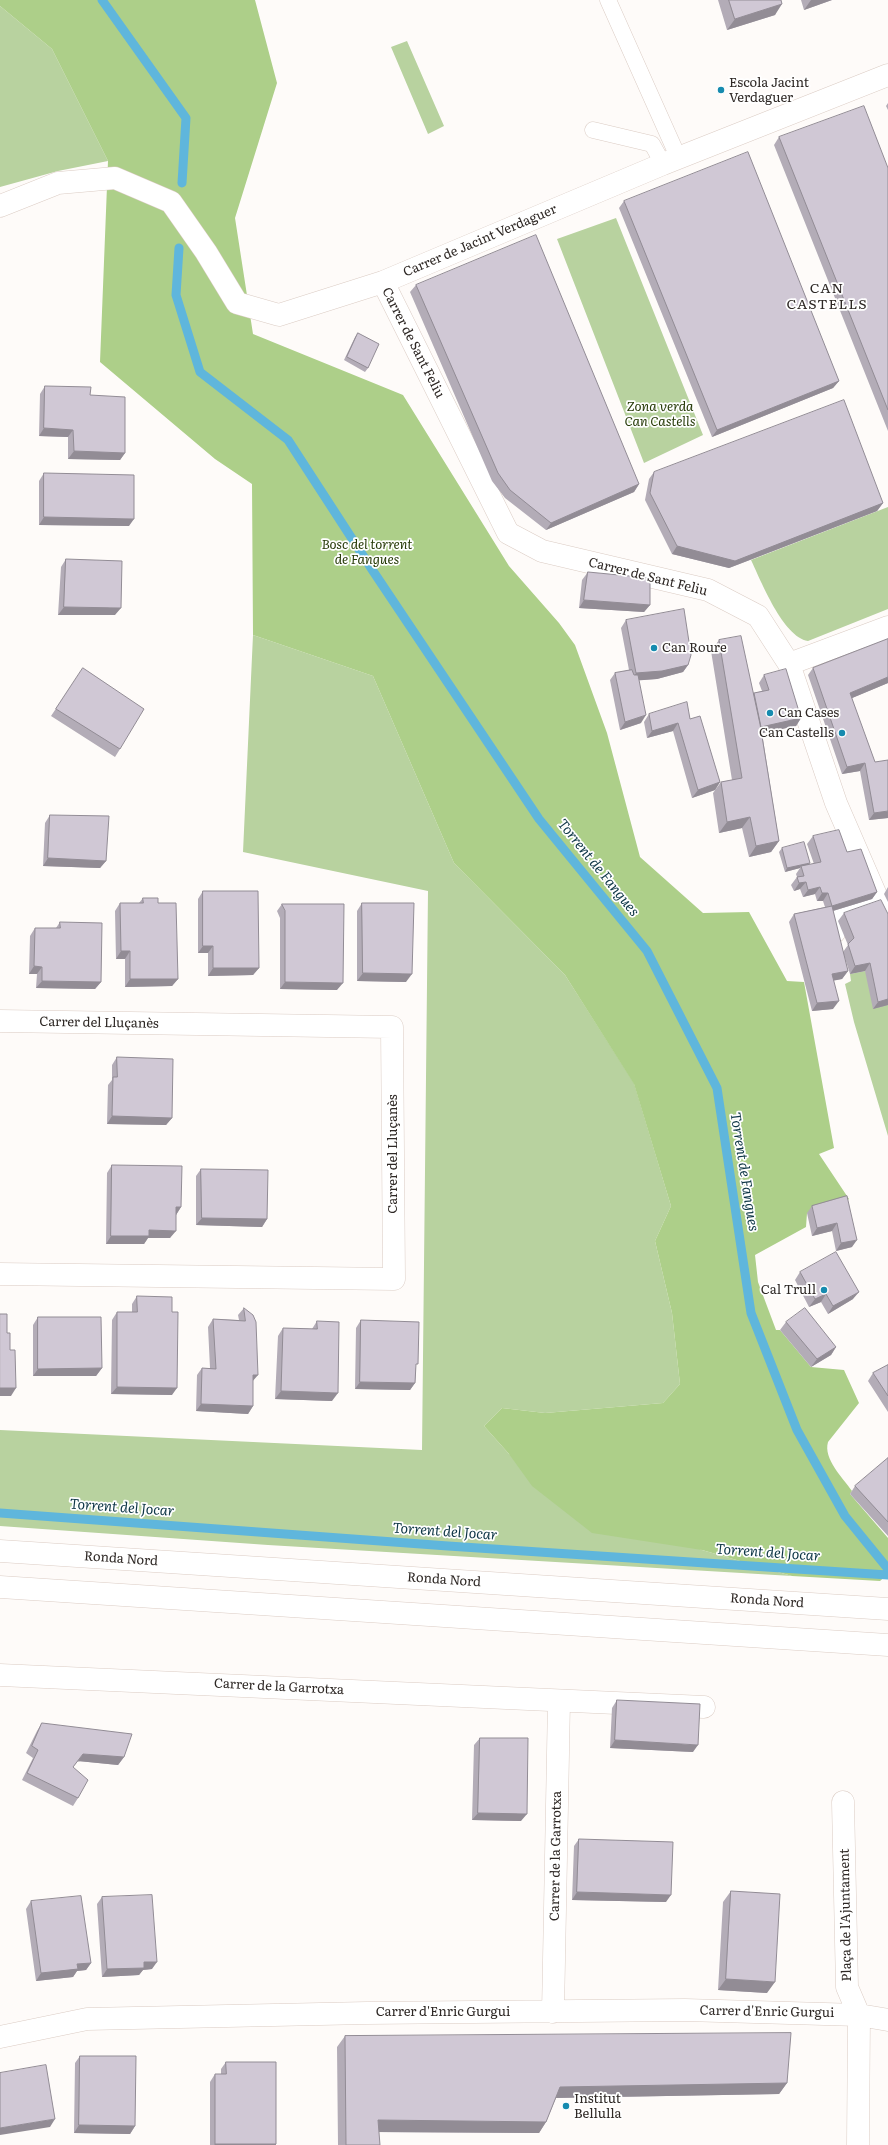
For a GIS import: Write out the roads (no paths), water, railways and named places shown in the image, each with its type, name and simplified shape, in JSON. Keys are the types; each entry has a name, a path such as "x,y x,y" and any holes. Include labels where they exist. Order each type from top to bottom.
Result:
{"street":[{"name":"Carrer de Jacint Verdaguer","path":"0,206 58,183 115,178 171,202 206,252 237,303 279,315 383,282 671,161 888,75"},
{"name":"Carrer de Sant Feliu","path":"383,282 508,533 542,551 708,590 758,616 789,664 836,803 888,923"},
{"path":"789,664 888,627"},
{"name":"Carrer del Lluçanès","path":"0,1021 392,1026 394,1279 0,1274"},
{"name":"Ronda Nord","path":"0,1551 881,1609"},
{"path":"0,1587 888,1645"},
{"name":"Carrer de la Garrotxa","path":"0,1675 704,1707"},
{"name":"Carrer de la Garrotxa","path":"553,2012 559,1701"},
{"name":"Plaça de l'Ajuntament","path":"843,1802 847,1988 859,2015 858,2145"},
{"name":"Carrer d'Enric Gurgui","path":"0,2036 87,2019 360,2013 685,2010 859,2015 888,2020"}],"lane":[{"path":"608,0 671,161"},
{"path":"593,130 652,144 671,161"},
{"path":"837,934 832,917 878,901"}],"waterway":[{"name":"Torrent de Fangues","path":"102,0 186,118 182,183"},
{"name":"Torrent de Fangues","path":"179,248 176,295 200,372 288,440 373,571 539,819 647,951 717,1088 751,1313 797,1430 845,1516 888,1569"},
{"name":"Torrent del Jocar","path":"0,1513 448,1546 888,1575"}],"place":[{"name":"Escola Jacint Verdaguer","path":"721,90"},
{"name":"Can Roure","path":"654,648"},
{"name":"Can Cases","path":"770,713"},
{"name":"Can Castells","path":"842,733"},
{"name":"Cal Trull","path":"824,1290"},
{"name":"Institut Bellulla","path":"566,2106"}],"district":[{"name":"CAN CASTELLS","path":"827,298"}],"park label":[{"name":"Zona verda Can Castells","path":"660,414"},
{"name":"Bosc del torrent de Fangues","path":"367,552"}]}
